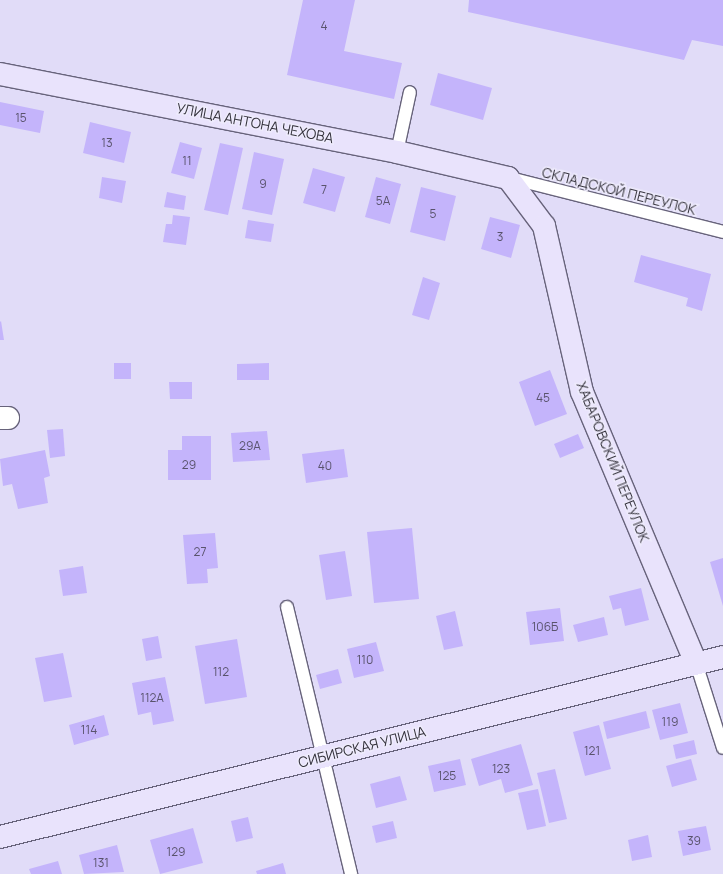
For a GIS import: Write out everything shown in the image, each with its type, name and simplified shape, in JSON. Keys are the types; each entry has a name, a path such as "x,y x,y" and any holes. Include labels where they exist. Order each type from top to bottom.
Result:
{"street":[{"name":"УЛИЦА АНТОНА ЧЕХОВА","path":"0,74 397,152 508,178"},
{"name":"ХАБАРОВСКИЙ ПЕРЕУЛОК","path":"508,178 544,226 582,392 696,663"},
{"name":"СИБИРСКАЯ УЛИЦА","path":"0,837 723,657"}],"lane":[{"path":"397,152 410,92"},
{"name":"СКЛАДСКОЙ ПЕРЕУЛОК","path":"508,178 723,232"},
{"path":"287,607 351,874"},
{"name":"ХАБАРОВСКИЙ ПЕРЕУЛОК","path":"696,663 723,748"}],"building":[{"path":"303,0 355,0 344,51 402,63 394,99 287,75"},
{"path":"469,0 723,0 723,46 692,40 684,60 468,12"},
{"path":"438,73 492,88 483,120 430,105"},
{"path":"0,102 44,111 40,133 0,125"},
{"path":"90,122 131,132 124,163 83,153"},
{"path":"180,142 202,148 194,179 171,173"},
{"path":"220,143 243,148 228,215 204,210"},
{"path":"254,152 284,159 272,215 242,209"},
{"path":"313,168 345,177 335,212 303,203"},
{"path":"102,177 126,181 122,203 99,198"},
{"path":"376,177 401,184 390,224 365,217"},
{"path":"421,187 456,196 445,241 410,232"},
{"path":"167,192 186,196 184,210 164,207"},
{"path":"173,215 190,217 186,245 163,242 166,224 172,224"},
{"path":"490,217 520,225 511,258 481,249"},
{"path":"248,220 274,224 271,242 245,238"},
{"path":"641,255 711,274 702,311 686,306 688,298 634,282"},
{"path":"423,277 440,283 429,320 412,315"},
{"path":"1,321 4,340 0,340"},
{"path":"114,363 131,363 131,379 114,379"},
{"path":"269,363 269,380 237,380 237,364"},
{"path":"550,370 567,414 535,426 519,382"},
{"path":"169,382 192,382 192,399 170,399"},
{"path":"63,429 65,456 50,458 47,430"},
{"path":"267,431 270,460 233,462 231,433"},
{"path":"578,434 584,448 560,458 554,444"},
{"path":"182,436 211,436 211,480 168,480 168,450 182,450"},
{"path":"344,449 348,477 306,483 302,454"},
{"path":"45,450 50,476 44,478 48,503 18,509 12,484 3,486 0,459"},
{"path":"412,528 419,599 374,603 367,532"},
{"path":"215,533 218,568 207,569 208,583 187,584 183,535"},
{"path":"345,551 352,596 326,600 319,555"},
{"path":"723,558 723,606 710,562"},
{"path":"83,566 87,593 63,596 59,570"},
{"path":"641,588 649,620 625,626 621,608 613,610 609,596"},
{"path":"560,608 564,641 530,645 526,612"},
{"path":"455,611 463,646 444,650 436,616"},
{"path":"604,617 608,635 578,642 573,625"},
{"path":"158,636 162,658 146,661 142,639"},
{"path":"237,639 247,697 205,704 195,646"},
{"path":"376,642 384,671 354,678 347,649"},
{"path":"63,653 72,697 44,702 35,658"},
{"path":"338,669 342,683 320,689 316,675"},
{"path":"165,677 174,721 153,725 151,712 138,715 132,683"},
{"path":"680,703 688,733 660,740 652,710"},
{"path":"646,711 650,728 607,739 603,722"},
{"path":"104,715 109,735 74,745 69,725"},
{"path":"599,725 611,769 585,776 573,732"},
{"path":"694,740 697,754 676,759 673,745"},
{"path":"521,744 533,785 505,793 501,779 479,786 471,759"},
{"path":"460,759 466,785 434,792 428,766"},
{"path":"691,759 697,780 672,787 666,766"},
{"path":"555,769 567,819 549,823 537,773"},
{"path":"400,776 407,800 376,808 370,784"},
{"path":"538,789 546,826 527,830 518,793"},
{"path":"248,817 253,838 236,842 231,821"},
{"path":"393,821 397,838 376,843 372,826"},
{"path":"706,826 711,850 683,856 678,831"},
{"path":"193,828 203,863 160,874 150,840"},
{"path":"648,835 652,857 632,861 628,840"},
{"path":"117,845 124,872 84,874 79,855"},
{"path":"58,861 62,874 31,874 29,869"},
{"path":"283,863 286,874 257,874 256,871"}]}
